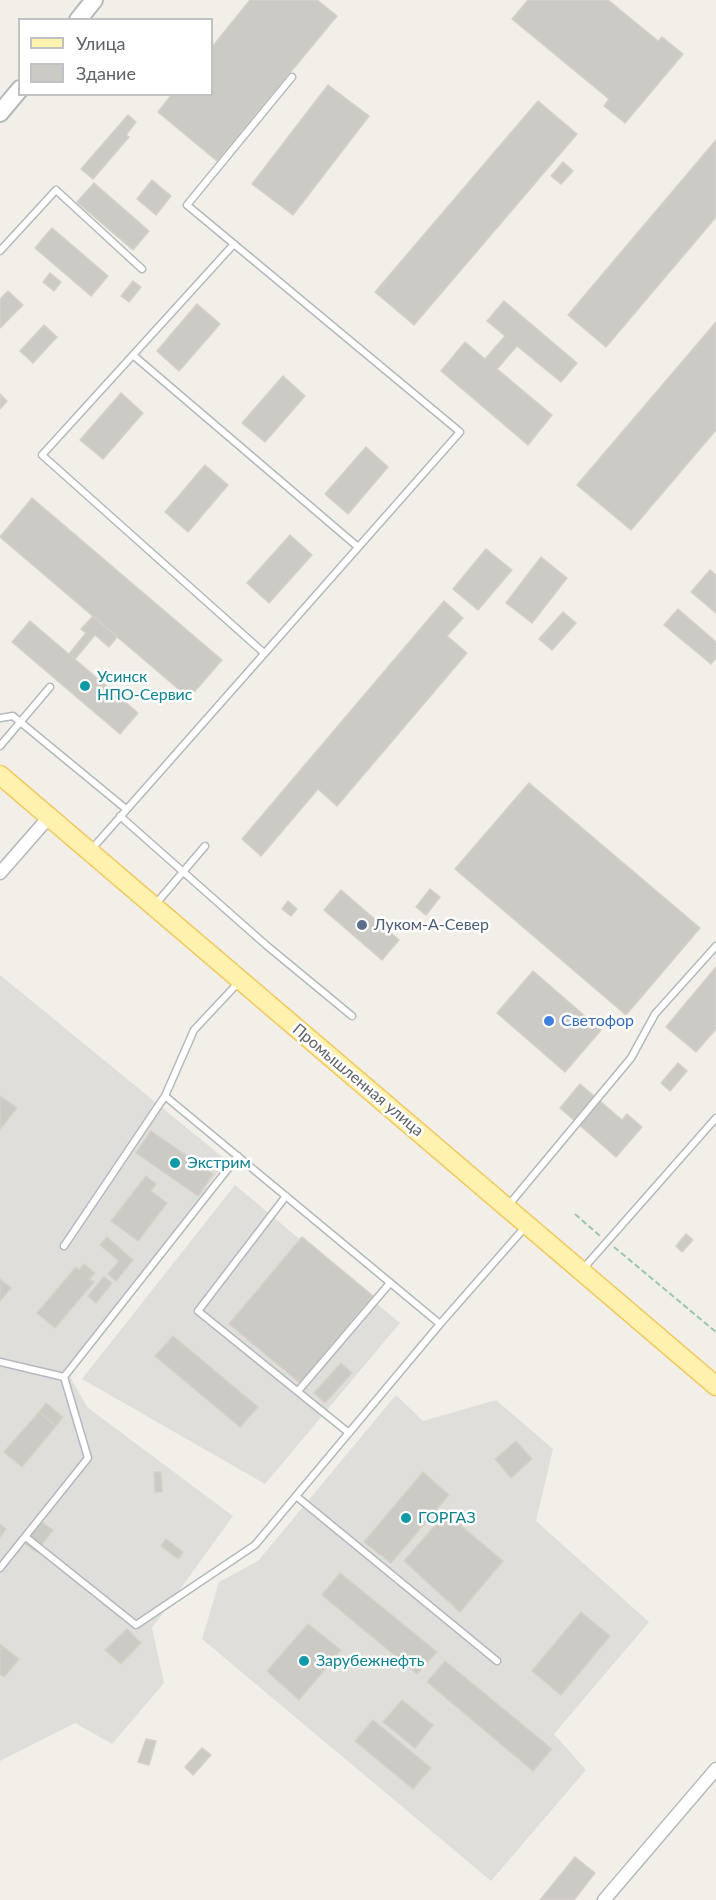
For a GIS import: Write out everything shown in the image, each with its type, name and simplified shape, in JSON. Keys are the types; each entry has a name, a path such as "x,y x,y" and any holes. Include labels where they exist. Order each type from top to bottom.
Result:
{"main road":[{"name":"Промышленная улица","path":"0,775 716,1386"}],"street":[{"path":"80,18 94,0"},
{"path":"0,113 18,91"},
{"path":"0,873 49,816"},
{"path":"604,1900 716,1769"}],"lane":[{"path":"89,851 460,432 187,205 292,76"},
{"path":"0,251 56,190 142,269"},
{"path":"234,244 42,455 264,653"},
{"path":"133,355 358,547"},
{"path":"0,746 50,687"},
{"path":"0,718 13,716 126,809"},
{"path":"120,816 184,870 266,945 352,1016"},
{"path":"154,906 205,846"},
{"path":"507,1207 631,1058 655,1014 716,946"},
{"path":"64,1246 165,1096 194,1030 241,980"},
{"path":"165,1096 440,1324"},
{"path":"581,1271 716,1118"},
{"path":"64,1377 238,1156"},
{"path":"286,1197 198,1311 349,1433"},
{"path":"27,1538 136,1625 255,1545 440,1324 527,1225"},
{"path":"298,1391 390,1282"},
{"path":"0,1362 64,1377"},
{"path":"0,1568 27,1538 88,1458 64,1377"},
{"path":"296,1496 497,1661"}],"path":[{"path":"575,1214 716,1332"}],"shaded area":[{"path":"0,975 226,1160 195,1206 66,1369 87,1407 233,1516 152,1628 164,1683 112,1744 75,1723 0,1761"},
{"path":"235,1185 400,1323 265,1484 82,1379"},
{"path":"396,1395 423,1421 496,1400 553,1449 536,1521 649,1622 554,1734 586,1770 491,1881 202,1639 219,1582 258,1561"}],"building":[{"path":"250,0 317,0 337,16 217,161 158,112 170,96 213,96 213,46"},
{"path":"528,0 608,0 658,41 662,37 683,54 625,123 604,106 609,99 512,19"},
{"path":"328,85 369,116 293,215 252,184"},
{"path":"538,101 577,134 414,325 375,292"},
{"path":"128,115 136,122 126,135 129,137 93,179 81,169"},
{"path":"716,140 716,217 606,347 568,315"},
{"path":"563,162 573,171 561,184 551,176"},
{"path":"152,180 171,196 156,215 137,199"},
{"path":"94,183 149,231 133,250 77,202"},
{"path":"52,228 108,276 91,296 35,248"},
{"path":"50,273 61,282 54,291 43,282"},
{"path":"133,281 141,287 129,302 121,296"},
{"path":"8,291 23,305 0,328 0,299"},
{"path":"504,301 577,363 561,382 517,346 497,369 552,415 528,445 441,371 465,342 485,359 505,336 487,321"},
{"path":"197,304 220,324 179,371 157,351"},
{"path":"716,322 716,430 631,530 577,485"},
{"path":"44,325 57,337 33,363 20,351"},
{"path":"283,376 305,396 265,442 242,423"},
{"path":"121,393 143,413 103,459 80,440"},
{"path":"0,394 7,401 0,409"},
{"path":"366,447 388,467 348,514 325,494"},
{"path":"205,465 228,485 188,532 165,512"},
{"path":"32,498 222,660 189,698 0,537"},
{"path":"290,535 312,555 269,603 247,583"},
{"path":"486,549 512,570 478,610 453,589"},
{"path":"541,557 567,578 532,623 506,603"},
{"path":"710,570 716,575 716,613 691,592"},
{"path":"444,601 463,618 447,636 467,653 337,806 318,789 261,856 242,839"},
{"path":"678,609 716,642 716,658 711,664 664,625"},
{"path":"563,612 576,623 552,650 539,639"},
{"path":"93,616 117,637 109,647 95,635 75,659 69,654 86,633 81,629"},
{"name":"Усинск НПО-Сервис","path":"30,621 138,713 120,734 12,642"},
{"path":"529,783 700,928 626,1015 455,869"},
{"path":"430,889 440,897 426,915 416,907"},
{"name":"Луком-А-Север","path":"341,890 399,940 382,960 324,910"},
{"path":"288,901 297,909 291,916 282,909"},
{"path":"716,967 716,1029 696,1052 666,1027"},
{"name":"Светофор","path":"533,971 601,1030 565,1072 497,1013"},
{"path":"678,1063 687,1071 670,1091 661,1083"},
{"path":"580,1084 622,1120 627,1114 642,1127 616,1157 560,1108"},
{"path":"0,1096 17,1108 0,1129"},
{"name":"Экстрим","path":"151,1131 213,1174 198,1196 136,1153"},
{"path":"146,1176 156,1184 151,1191 167,1203 138,1241 111,1221"},
{"path":"686,1234 693,1240 682,1252 676,1246"},
{"path":"107,1237 133,1260 116,1281 108,1274 119,1261 100,1245"},
{"path":"302,1237 373,1296 300,1383 229,1324"},
{"path":"84,1264 95,1273 89,1279 94,1282 55,1328 37,1313 76,1267 79,1270"},
{"path":"104,1277 112,1283 96,1303 88,1296"},
{"path":"0,1279 11,1288 0,1301"},
{"path":"173,1336 258,1407 240,1427 155,1356"},
{"path":"341,1363 352,1373 325,1403 314,1393"},
{"path":"46,1403 63,1417 56,1426 39,1412"},
{"path":"39,1412 56,1426 22,1467 4,1452"},
{"path":"516,1441 532,1459 511,1478 495,1459"},
{"path":"154,1472 161,1472 162,1492 155,1492"},
{"name":"ГОРГАЗ","path":"423,1472 449,1495 391,1563 364,1542"},
{"path":"446,1513 503,1561 460,1612 404,1561"},
{"path":"42,1522 53,1530 36,1552 24,1543"},
{"path":"0,1524 6,1529 0,1537"},
{"path":"166,1539 183,1552 178,1559 161,1546"},
{"path":"340,1573 437,1652 417,1674 322,1595"},
{"path":"581,1612 610,1636 561,1695 532,1671"},
{"name":"Зарубежнефть","path":"308,1624 341,1650 299,1700 267,1671"},
{"path":"127,1629 141,1643 121,1664 105,1650"},
{"path":"0,1644 19,1659 4,1677 0,1674"},
{"path":"445,1661 552,1749 533,1771 427,1682"},
{"path":"402,1700 433,1725 415,1748 383,1722"},
{"path":"373,1720 431,1768 413,1789 355,1741"},
{"path":"146,1739 156,1741 149,1765 138,1762"},
{"path":"202,1748 211,1755 193,1775 185,1767"},
{"path":"575,1857 595,1873 574,1900 540,1900"}],"place":[{"name":"Усинск НПО-Сервис","path":"85,686"},
{"name":"Луком-А-Север","path":"362,925"},
{"name":"Светофор","path":"549,1021"},
{"name":"Экстрим","path":"175,1163"},
{"name":"ГОРГАЗ","path":"406,1518"},
{"name":"Зарубежнефть","path":"304,1661"}]}
